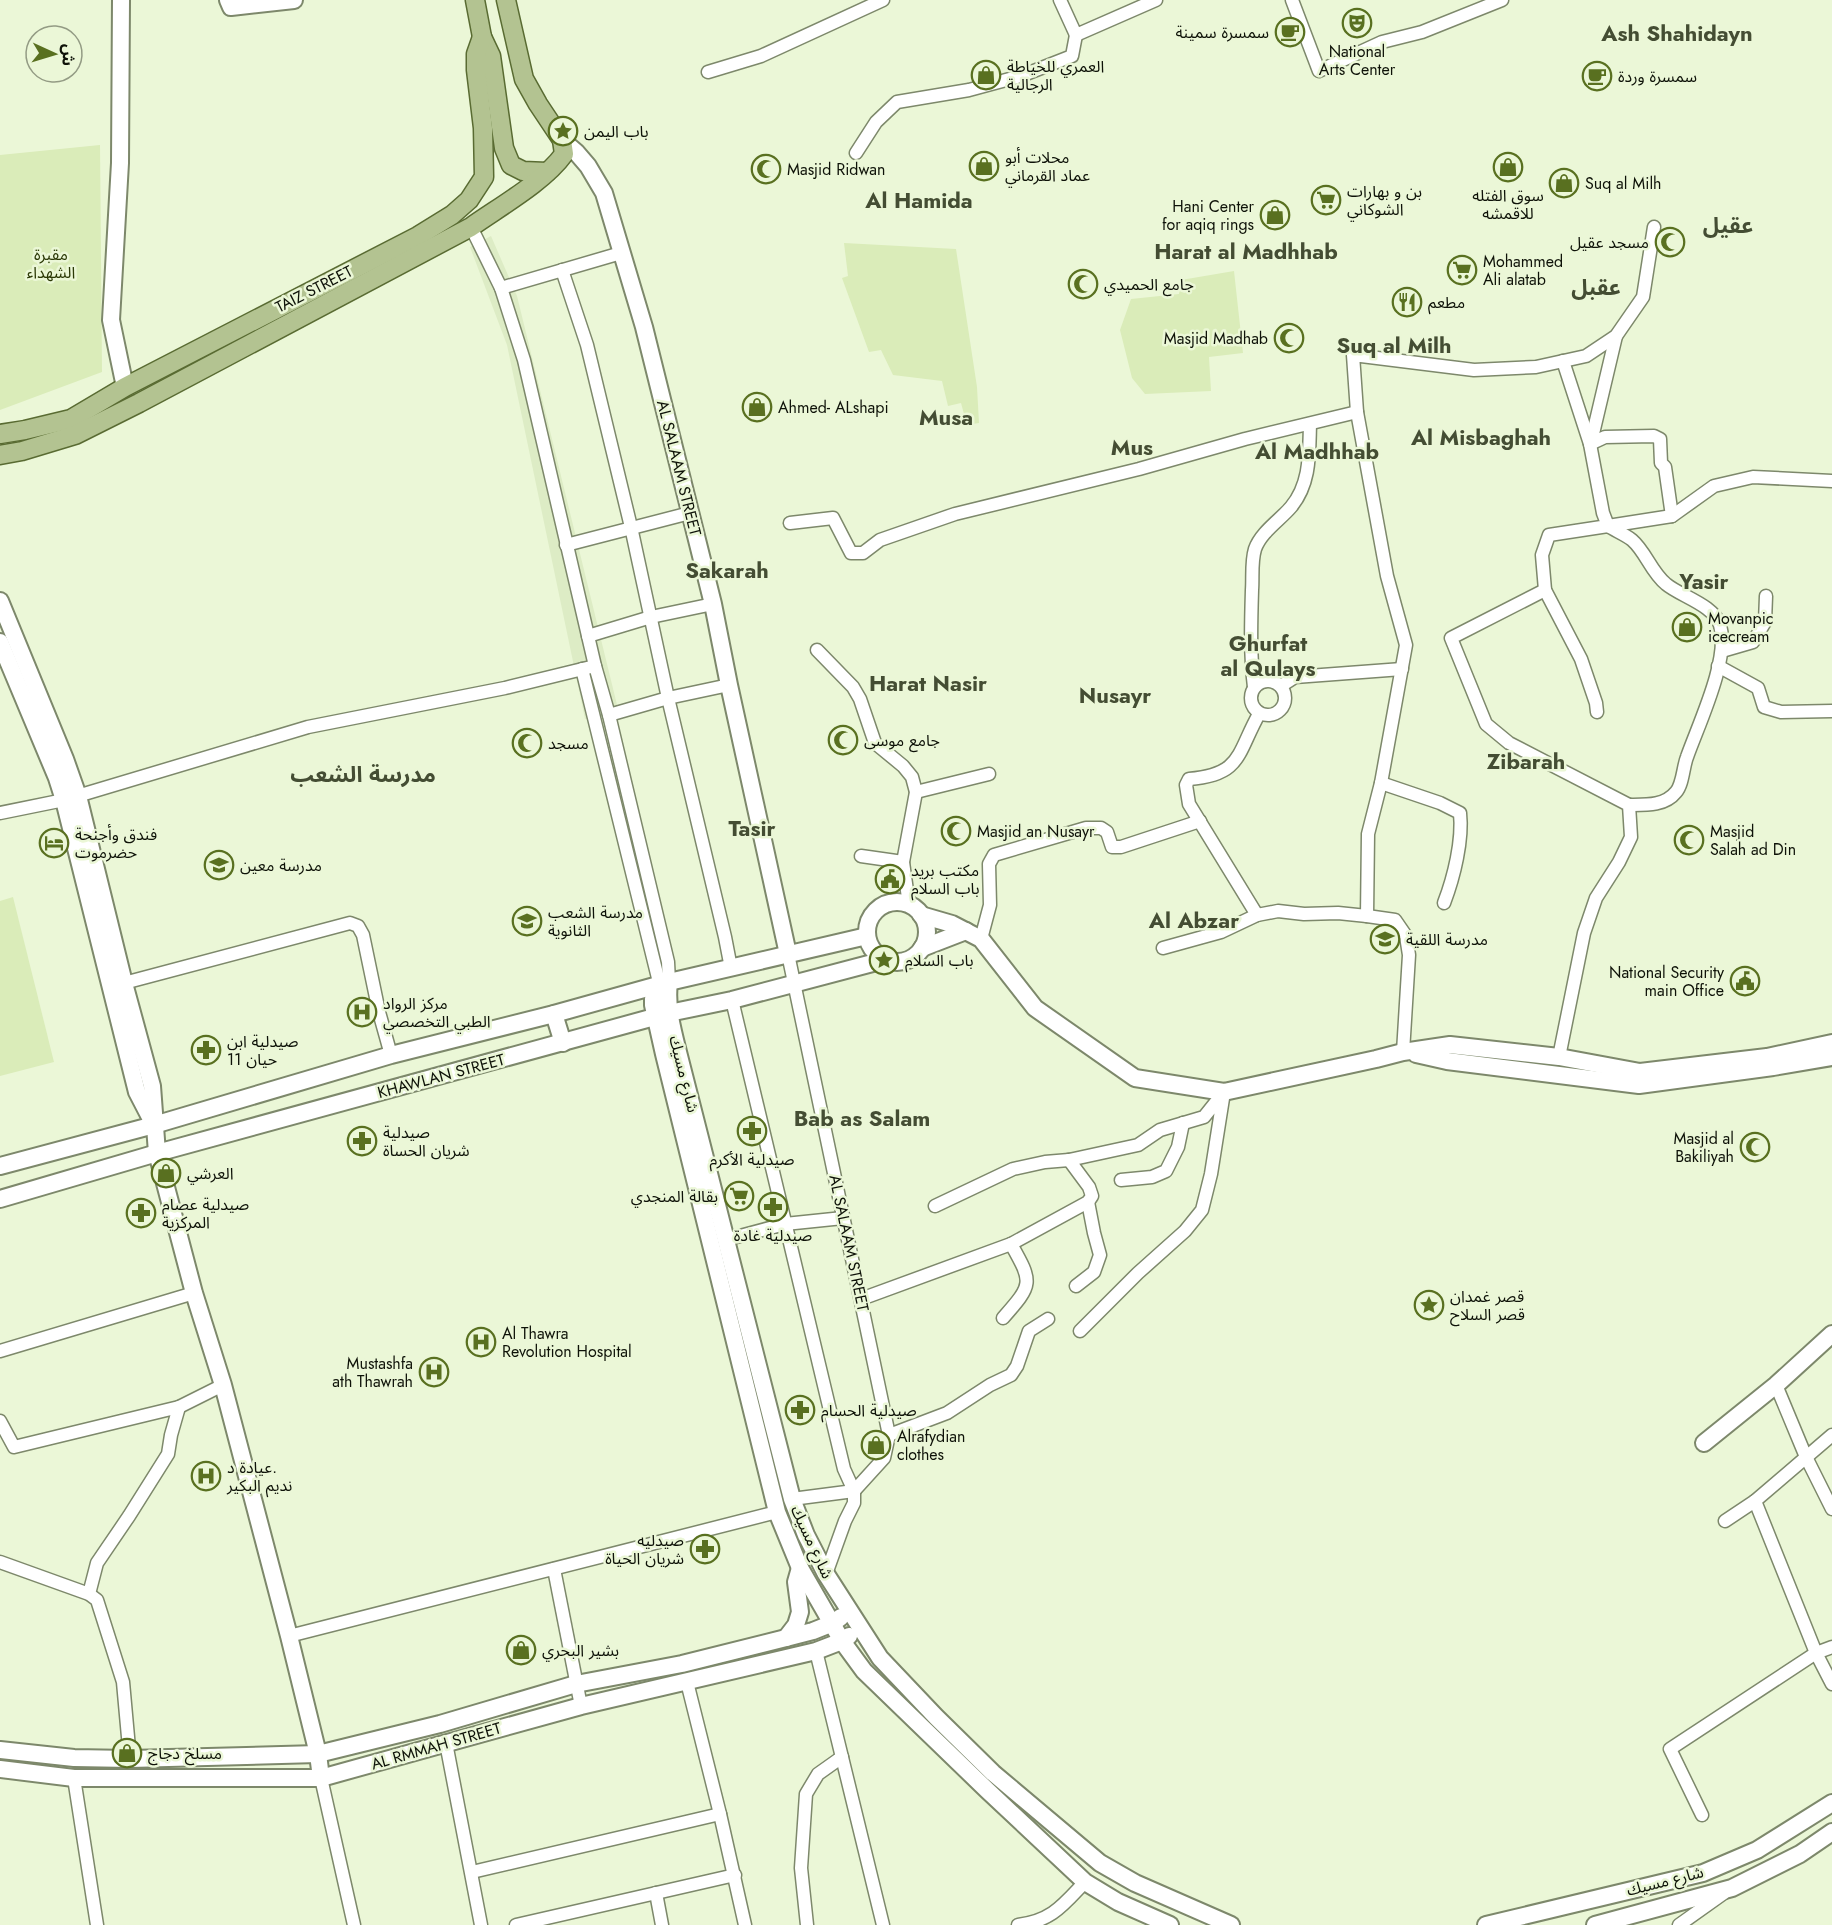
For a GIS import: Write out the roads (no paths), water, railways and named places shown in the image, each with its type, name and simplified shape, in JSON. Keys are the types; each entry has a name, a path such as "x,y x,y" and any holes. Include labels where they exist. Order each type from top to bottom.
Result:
{"main road":[{"path":"475,0 482,37 490,56 504,148 511,165 523,171 547,172"},
{"path":"506,0 524,79 562,140"},
{"name":"TAIZ STREET","path":"0,434 71,419 124,387 418,236 452,215 469,200 484,177 483,128 476,70 476,54 482,37"},
{"name":"TAIZ STREET","path":"0,455 22,451 75,435 150,398 471,227 556,165 564,154 562,140"}],"street":[{"path":"121,0 120,163 111,320 124,387"},
{"path":"228,0 231,7 294,0"},
{"path":"708,72 761,56 883,0"},
{"path":"856,153 876,122 897,102 969,90 1021,76 1072,56 1076,35 1060,0"},
{"path":"1076,35 1156,0"},
{"path":"1292,0 1319,71 1382,42 1422,32 1502,0"},
{"name":"AL SALAAM STREET","path":"562,140 588,166 604,193 644,327 713,604 889,1436"},
{"path":"1590,444 1616,336 1643,297 1654,226"},
{"path":"471,227 501,288 524,360 566,545 668,962 663,984"},
{"path":"501,288 621,253"},
{"path":"562,270 587,345 631,527 731,968"},
{"path":"1367,916 1368,834 1381,783 1406,645 1387,576 1357,412 1353,355 1474,370 1536,367 1586,356 1616,336"},
{"path":"1545,590 1451,638 1486,724 1509,743 1629,806 1655,805 1669,798 1677,791 1715,679 1722,651 1720,623 1707,609 1665,584 1652,570 1633,541 1608,526 1603,513 1590,444 1563,361"},
{"path":"790,523 833,518 851,554 863,553 880,540 954,514 1140,469 1245,439 1357,412"},
{"path":"1254,687 1251,668 1251,623 1256,548 1262,536 1291,507 1300,494 1308,472 1310,423"},
{"path":"1590,444 1605,437 1654,436 1660,439 1661,463 1665,467 1672,516"},
{"path":"1597,712 1581,659 1545,590 1542,555 1549,535 1672,516 1714,486 1753,477 1832,481"},
{"path":"566,545 690,513"},
{"path":"1722,651 1753,642 1765,622 1766,596"},
{"path":"588,636 651,617 713,604"},
{"path":"1,608 65,759 71,798 137,1092 154,1125"},
{"path":"0,642 57,778 71,798 124,982 152,1086 158,1153 194,1293 223,1385 289,1636 318,1754 321,1778 354,1925"},
{"path":"817,650 853,687 860,699 875,743 903,766 912,777 916,792 903,862 915,910 926,926 926,937 917,955 901,962 884,960 872,950 867,936 868,924 880,908 889,904 899,903 915,910 966,931 981,939 1035,1008 1136,1078 1224,1092 1403,1052 1450,1045 1559,1057 1640,1072 1767,1057 1832,1043"},
{"path":"0,813 71,798 308,727 505,688 595,666"},
{"path":"1718,666 1758,688 1764,707 1780,712 1832,711"},
{"path":"582,669 658,978 663,984"},
{"path":"1281,686 1295,677 1402,669"},
{"path":"1270,681 1281,686 1285,698 1281,709 1271,716 1259,714 1251,705 1251,693 1254,687 1258,683 1270,681"},
{"path":"609,715 668,698 729,685"},
{"path":"1257,915 1189,804 1186,785 1189,779 1207,778 1230,768 1244,749 1249,732 1259,714"},
{"path":"916,792 989,774"},
{"path":"1381,783 1440,803 1460,813 1462,826 1459,843 1444,903"},
{"path":"1559,1057 1584,933 1596,898 1630,837 1629,806"},
{"path":"981,939 990,905 989,864 994,855 1086,828 1101,828 1107,832 1112,847 1120,847 1200,821"},
{"path":"861,856 903,862"},
{"path":"1162,948 1221,932 1257,915 1278,911 1304,914 1338,913 1395,920 1406,936 1409,955 1403,1052"},
{"path":"124,982 350,923 358,926 363,935 379,1012 391,1055"},
{"path":"922,948 966,931"},
{"name":"KHAWLAN STREET","path":"0,1166 154,1125 391,1055 663,984 867,936"},
{"path":"838,943 848,946 853,954 852,964 845,971"},
{"name":"KHAWLAN STREET","path":"0,1198 662,1016 884,960"},
{"name":"شارع مسيك","path":"663,984 668,1000 662,1016 777,1512 800,1569 842,1641 872,1679 987,1790 1085,1882 1118,1902 1170,1925"},
{"path":"732,1000 844,1469 854,1491 854,1503 844,1521 826,1574"},
{"path":"554,1014 563,1043"},
{"name":"شارع مسيك","path":"662,1016 725,1240 792,1499 806,1535 826,1574 860,1629 880,1658 976,1757 1100,1863 1135,1883 1231,1925"},
{"path":"1403,1052 1447,1061 1640,1085 1832,1057"},
{"path":"935,1206 1013,1169 1045,1162 1069,1160 1138,1144 1160,1130 1204,1117 1224,1092"},
{"path":"1080,1331 1138,1273 1185,1231 1202,1209 1211,1174 1224,1092"},
{"path":"1121,1180 1152,1177 1166,1171 1178,1147 1183,1123"},
{"path":"861,1299 1011,1244 1089,1202 1092,1196 1089,1186 1069,1160"},
{"path":"1076,1286 1094,1272 1100,1255 1089,1202"},
{"path":"725,1240 785,1224 843,1218"},
{"path":"1003,1318 1024,1295 1027,1278 1026,1270 1011,1244"},
{"path":"0,1351 194,1293"},
{"path":"792,1499 854,1491 884,1458 889,1436 948,1413 990,1385 1011,1375 1017,1366 1029,1331 1048,1319"},
{"path":"1704,1443 1776,1385 1832,1334"},
{"path":"0,1421 14,1447 179,1407 223,1385"},
{"path":"1776,1385 1806,1457 1832,1509"},
{"path":"89,1594 97,1563 168,1454 179,1407"},
{"path":"1725,1521 1755,1501 1832,1435"},
{"path":"1755,1501 1816,1653 1832,1684"},
{"path":"289,1636 777,1512"},
{"path":"0,1562 89,1594 97,1600 123,1682 130,1759"},
{"path":"554,1569 582,1706"},
{"path":"786,1638 796,1624 800,1612 796,1582 800,1569"},
{"name":"AL RMMAH STREET","path":"0,1750 74,1758 130,1759 318,1754 440,1724 576,1684 682,1664 813,1631 833,1623 849,1611"},
{"name":"AL RMMAH STREET","path":"0,1769 74,1778 321,1778 582,1706 816,1651 842,1641 860,1629"},
{"path":"1702,1815 1670,1749 1816,1653 1832,1647"},
{"path":"816,1651 883,1925"},
{"path":"687,1682 735,1875 745,1925"},
{"path":"446,1743 482,1925"},
{"path":"807,1925 801,1868 806,1794 818,1774 842,1757"},
{"path":"74,1778 97,1925"},
{"name":"شارع مسيك","path":"1485,1925 1703,1873 1756,1850 1832,1803"},
{"path":"472,1872 720,1814"},
{"name":"شارع مسيك","path":"1595,1925 1732,1888 1800,1854 1832,1832"},
{"path":"516,1925 735,1875"},
{"path":"1018,1925 1031,1923 1053,1914 1085,1882"},
{"path":"1679,1925 1732,1888"},
{"path":"656,1893 662,1925"}],"place":[{"name":"National Arts Center","path":"1357,23"},
{"name":"سمسرة سمينة","path":"1290,32"},
{"name":"العمري للخياطة الرجالية","path":"986,75"},
{"name":"سمسرة وردة","path":"1597,76"},
{"name":"باب اليمن","path":"563,131"},
{"name":"محلات أبو عماد القرماني","path":"984,166"},
{"name":"سوق الفتله للاقمشه","path":"1508,167"},
{"name":"Masjid Ridwan","path":"766,169"},
{"name":"Suq al Milh","path":"1564,183"},
{"name":"بن و بهارات الشوكاني","path":"1326,200"},
{"name":"Hani Center for aqiq rings","path":"1275,215"},
{"name":"مسجد عقيل","path":"1670,242"},
{"name":"Mohammed Ali alatab","path":"1462,270"},
{"name":"جامع الحميدي","path":"1083,284"},
{"name":"مطعم","path":"1407,302"},
{"name":"Masjid Madhab","path":"1289,338"},
{"name":"Ahmed- ALshapi","path":"757,407"},
{"name":"Movanpic icecream","path":"1687,627"},
{"name":"جامع موسى","path":"843,740"},
{"name":"مسجد","path":"527,743"},
{"name":"Masjid an Nusayr","path":"956,831"},
{"name":"Masjid Salah ad Din","path":"1689,840"},
{"name":"فندق وأجنحة حضرموت","path":"54,843"},
{"name":"مدرسة معين","path":"219,865"},
{"name":"مكتب بريد باب السلام","path":"890,879"},
{"name":"مدرسة الشعب الثانوية","path":"527,921"},
{"name":"مدرسة اللقية","path":"1385,939"},
{"name":"باب السلام","path":"884,960"},
{"name":"National Security main Office","path":"1745,981"},
{"name":"مركز الرواد الطبي التخصصي","path":"362,1012"},
{"name":"صيدلية ابن حيان 11","path":"206,1050"},
{"name":"صيدلية الأكرم","path":"752,1131"},
{"name":"صيدلية شريان الحساة","path":"362,1141"},
{"name":"Masjid al Bakiliyah","path":"1755,1147"},
{"name":"العرشي","path":"166,1173"},
{"name":"بقالة المنجدي","path":"739,1196"},
{"name":"صيدلية غادة","path":"773,1207"},
{"name":"صيدلية عصام المركزية","path":"141,1213"},
{"name":"قصر غمدان قصر السلاح","path":"1429,1305"},
{"name":"Al Thawra Revolution Hospital","path":"481,1342"},
{"name":"Mustashfa ath Thawrah","path":"434,1372"},
{"name":"صيدلية الحسام","path":"800,1410"},
{"name":"Alrafydian clothes","path":"876,1445"},
{"name":"عيادة د. نديم البكير","path":"206,1476"},
{"name":"صيدليه شريان الحياة","path":"705,1549"},
{"name":"بشير البحري","path":"521,1650"},
{"name":"مسلخ دجاج","path":"127,1753"}],"district":[{"name":"Ash Shahidayn","path":"1677,33"},
{"name":"Al Hamida","path":"919,200"},
{"name":"عقيل","path":"1728,225"},
{"name":"Harat al Madhhab","path":"1246,251"},
{"name":"عقبل","path":"1596,287"},
{"name":"Suq al Milh","path":"1394,345"},
{"name":"Musa","path":"946,417"},
{"name":"Al Misbaghah","path":"1481,437"},
{"name":"Mus","path":"1132,447"},
{"name":"Al Madhhab","path":"1317,451"},
{"name":"Sakarah","path":"727,570"},
{"name":"Yasir","path":"1704,581"},
{"name":"Ghurfat al Qulays","path":"1268,656"},
{"name":"Harat Nasir","path":"928,683"},
{"name":"Nusayr","path":"1115,695"},
{"name":"Zibarah","path":"1526,761"},
{"name":"مدرسة الشعب","path":"363,774"},
{"name":"Tasir","path":"752,828"},
{"name":"Al Abzar","path":"1194,920"},
{"name":"Bab as Salam","path":"862,1118"}],"park label":[{"name":"مقبرة الشهداء","path":"51,263"}]}
